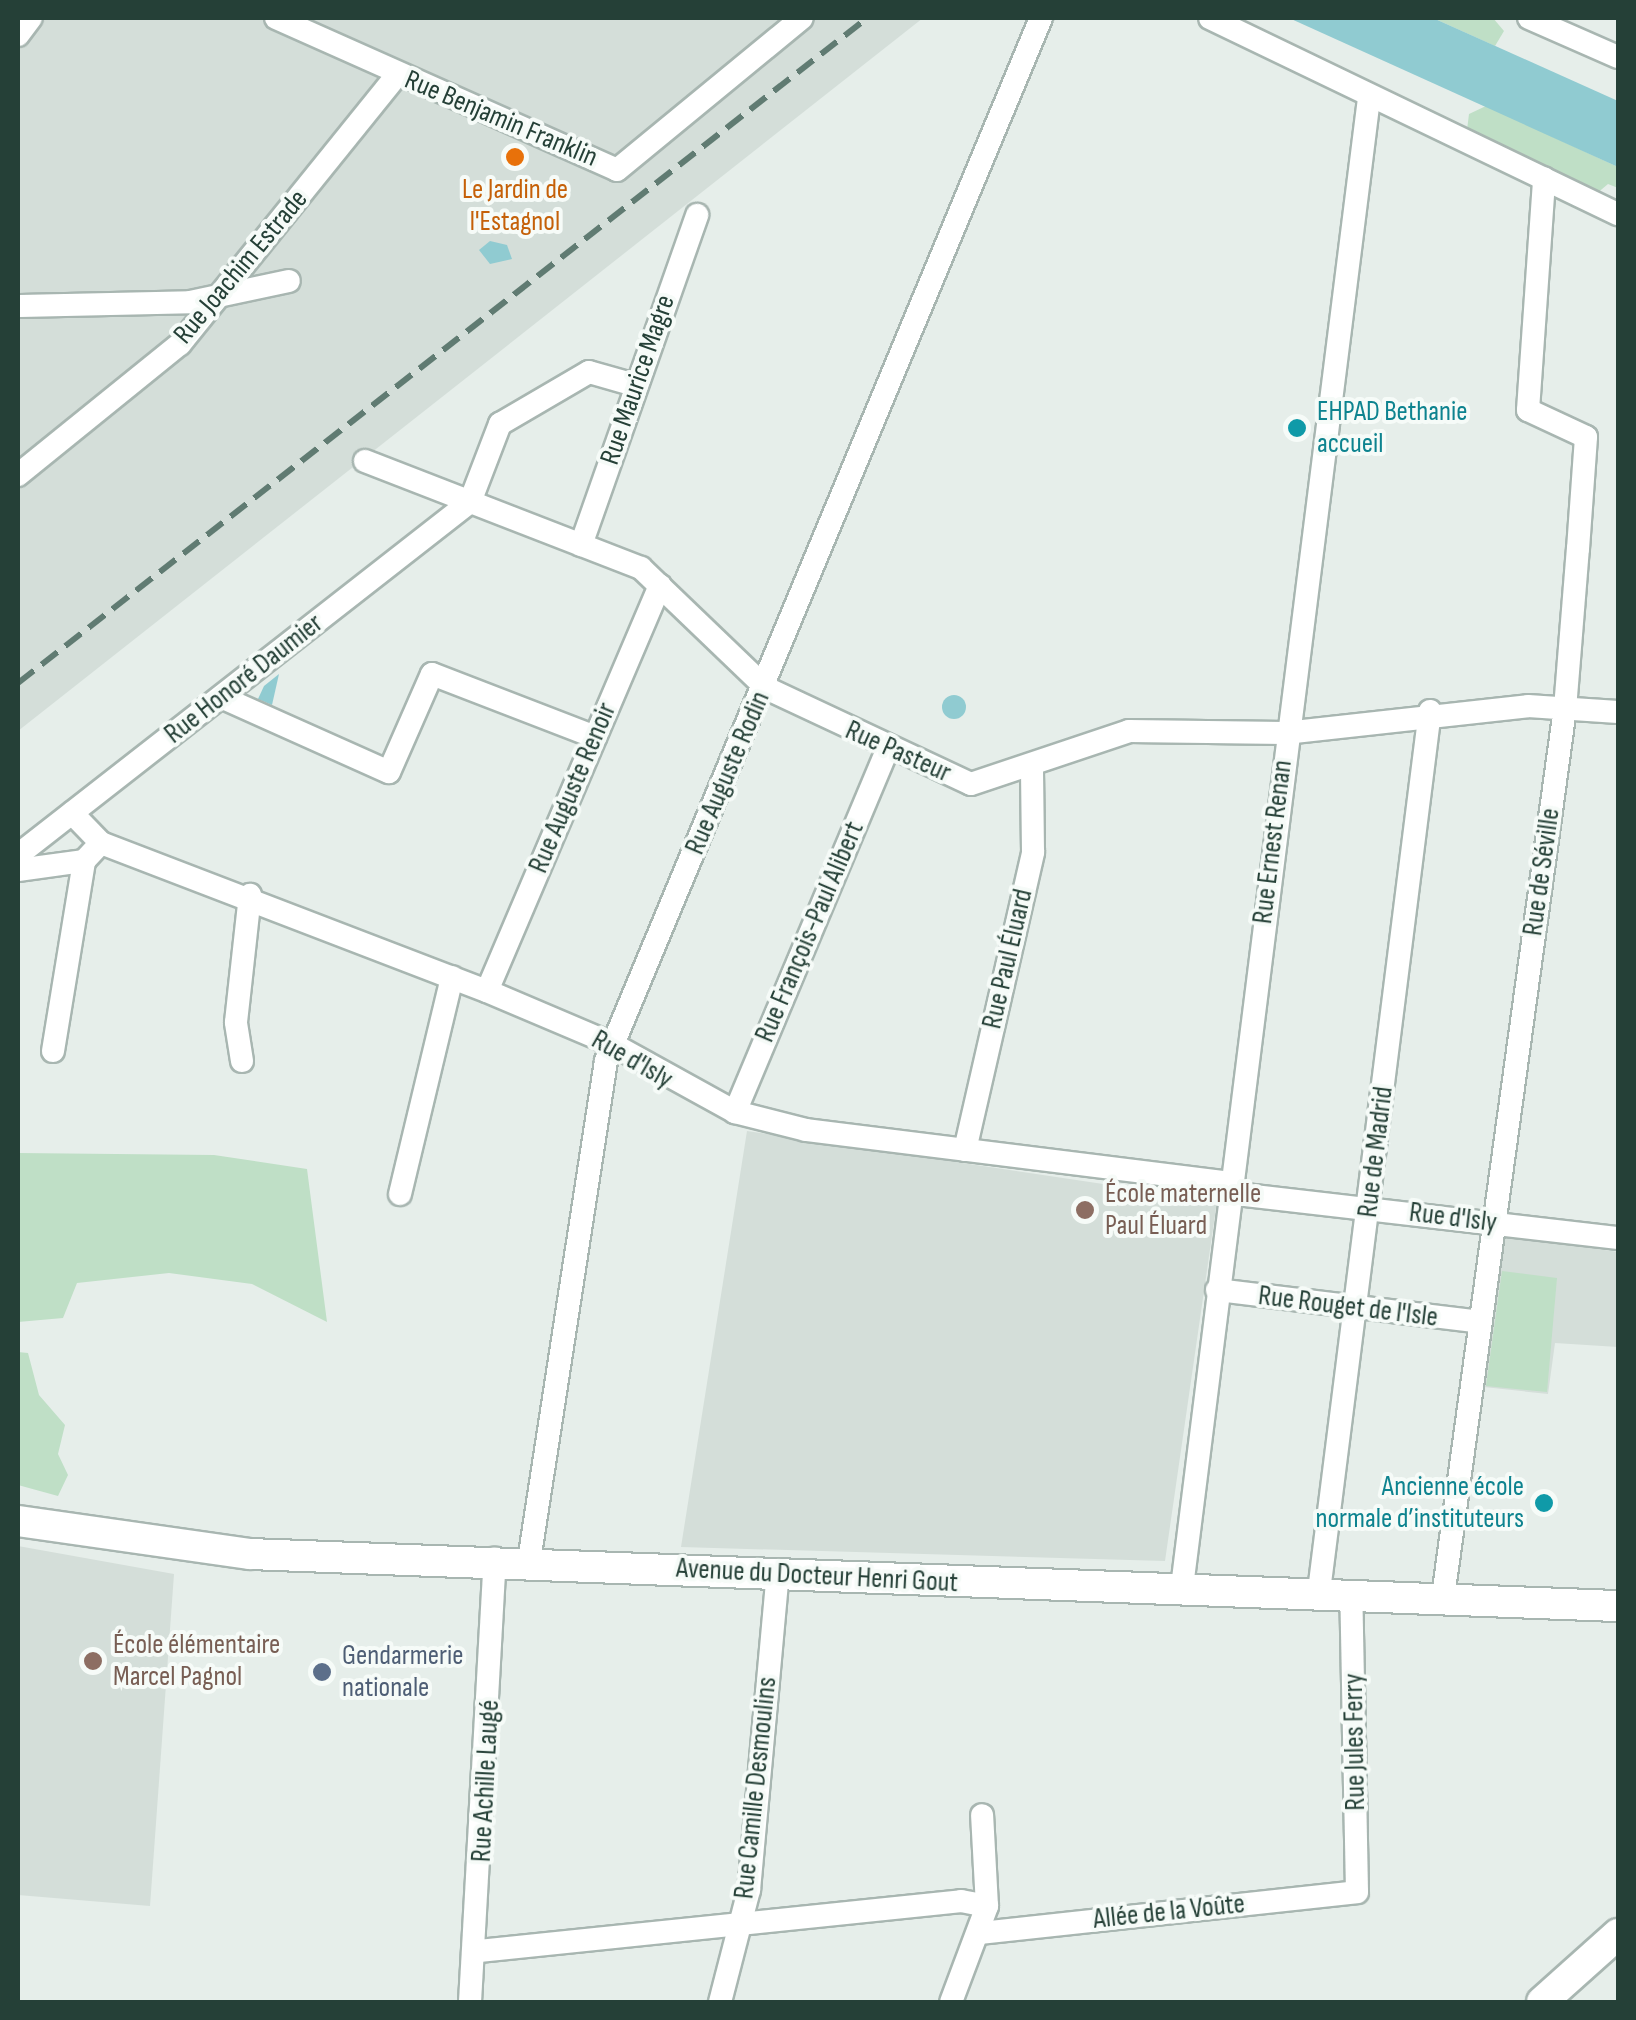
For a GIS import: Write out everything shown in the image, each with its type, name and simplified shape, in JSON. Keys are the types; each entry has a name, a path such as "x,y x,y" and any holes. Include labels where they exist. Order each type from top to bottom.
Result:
{"main road":[{"name":"Avenue du Docteur Henri Gout","path":"18,1521 232,1552 1319,1591 1618,1606"},
{"path":"1542,2002 1618,1934"}],"street":[{"path":"18,36 31,18"},
{"name":"Rue Benjamin Franklin","path":"276,18 396,75 617,170 802,18"},
{"name":"Rue Auguste Rodin","path":"529,1561 612,1044 766,688 1041,18"},
{"path":"1210,18 1369,98 1618,214"},
{"path":"1529,18 1618,57"},
{"name":"Rue Joachim Estrade","path":"18,475 180,344 221,298 396,75"},
{"name":"Rue Ernest Renan","path":"1182,1586 1285,733 1369,98"},
{"name":"Rue de Séville","path":"1444,1597 1565,708 1586,437 1528,410 1544,179"},
{"name":"Rue Maurice Magre","path":"581,545 697,215"},
{"path":"20,306 221,298 289,281"},
{"path":"470,502 500,424 588,372 635,385"},
{"name":"Rue Pasteur","path":"364,461 581,545 660,585 766,688 886,752 971,784 1130,731 1285,733 1430,711 1565,708 1618,712"},
{"name":"Rue Honoré Daumier","path":"18,855 470,502"},
{"name":"Rue Auguste Renoir","path":"486,990 660,585"},
{"path":"220,697 389,772 432,674 594,738"},
{"name":"Rue de Madrid","path":"1319,1591 1430,711"},
{"name":"Rue François-Paul Alibert","path":"735,1112 886,752"},
{"name":"Rue Paul Éluard","path":"965,1150 1033,852 1032,766"},
{"name":"Rue d'Isly","path":"72,812 101,844 250,895 486,990 612,1044 735,1112 1368,1209 1618,1238"},
{"path":"53,1052 84,862 101,844"},
{"path":"18,870 84,862"},
{"path":"242,1061 236,1022 250,895"},
{"path":"400,1194 452,977"},
{"name":"Rue Rouget de l'Isle","path":"1216,1290 1356,1310 1480,1322"},
{"name":"Rue Achille Laugé","path":"470,2002 479,1952 494,1559"},
{"name":"Rue Camille Desmoulins","path":"720,2002 740,1921 778,1572"},
{"name":"Rue Jules Ferry","path":"1351,1593 1357,1892"},
{"path":"950,2002 981,1932 987,1906 982,1815"},
{"name":"Allée de la Voûte","path":"981,1932 1357,1892"},
{"path":"479,1952 740,1921 987,1906"}],"shaded area":[{"path":"18,18 923,18 18,731"},
{"path":"747,1131 1217,1201 1165,1561 681,1547"},
{"path":"1502,1235 1618,1252 1618,1347 1555,1343 1548,1394 1484,1387"},
{"name":"École élémentaire Marcel Pagnol","path":"18,1546 174,1574 150,1906 18,1895"}],"green space":[{"path":"1433,18 1493,18 1504,31 1495,46"},
{"path":"1486,106 1618,167 1618,188 1608,184 1595,195 1467,130 1469,114"},
{"path":"18,1153 214,1155 307,1169 327,1322 252,1284 169,1273 77,1283 63,1318 18,1322"},
{"path":"1502,1271 1557,1278 1547,1392 1486,1386"},
{"path":"18,1352 28,1353 39,1395 65,1425 58,1454 68,1475 58,1496 18,1485"}],"water":[{"path":"1289,18 1433,18 1618,101 1618,167"},
{"path":"490,241 507,245 512,259 490,264 479,250"},
{"path":"279,674 272,705 258,699 264,686"},
{"path":"954,695 966,707 954,719 942,707"}],"railway":[{"path":"18,683 867,18"}],"place":[{"name":"Le Jardin de l'Estagnol","path":"515,157"},
{"name":"EHPAD Bethanie accueil","path":"1297,428"},
{"name":"École maternelle Paul Éluard","path":"1085,1210"},
{"name":"Ancienne école normale d’instituteurs","path":"1544,1503"},
{"name":"École élémentaire Marcel Pagnol","path":"93,1661"},
{"name":"Gendarmerie nationale","path":"322,1672"}]}
